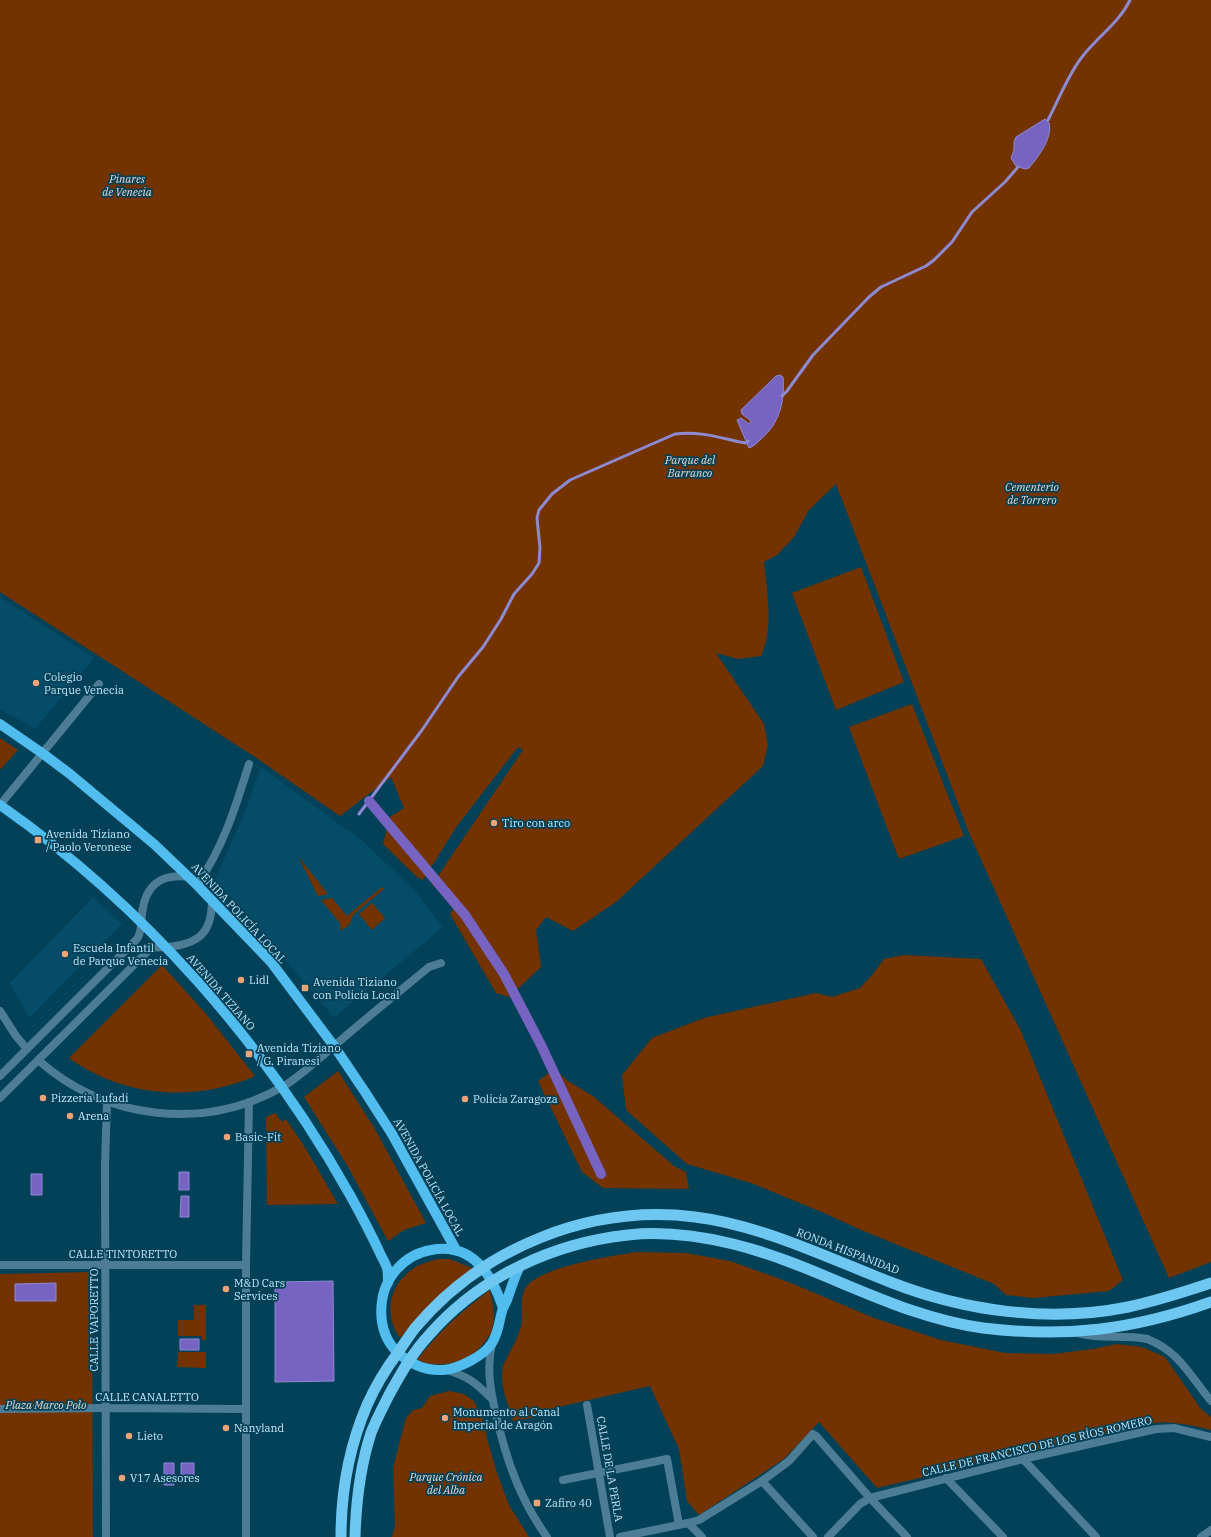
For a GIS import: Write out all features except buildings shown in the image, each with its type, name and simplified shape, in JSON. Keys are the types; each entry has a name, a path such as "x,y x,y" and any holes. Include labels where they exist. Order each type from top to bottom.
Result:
{"highway":[{"name":"RONDA HISPANIDAD","path":"341,1537 347,1469 356,1434 375,1388 416,1326 443,1299 483,1268 519,1246 565,1229 600,1220 626,1216 664,1215 696,1217 738,1225 806,1248 918,1292 945,1301 1015,1312 1051,1314 1087,1312 1127,1307 1178,1294 1211,1283"},
{"path":"355,1537 359,1484 372,1431 381,1410 408,1361 442,1320 492,1280 520,1266 566,1248 629,1234 695,1236 734,1244 770,1255 885,1301 940,1319 981,1327 1047,1333 1074,1333 1103,1330 1141,1323 1176,1314 1211,1302"}],"main road":[{"name":"AVENIDA POLICÍA LOCAL","path":"0,724 42,753 117,812 189,877 271,962 334,1046 392,1134 456,1250"},
{"name":"AVENIDA TIZIANO","path":"0,805 64,852 141,922 182,964 246,1039 282,1087 313,1133 359,1212 386,1267 388,1283"},
{"path":"503,1308 492,1280 483,1268 471,1257 456,1250 437,1249 420,1253 412,1257 398,1268 388,1283 383,1298 381,1312 382,1327 385,1335 398,1352 408,1361 423,1368 447,1370 460,1366 470,1361 492,1344 498,1329 503,1308 520,1266"}],"street":[{"path":"0,805 99,684"},
{"path":"197,885 223,840 249,764"},
{"path":"0,1076 137,939 140,932 144,898 154,885 168,877 189,877"},
{"path":"0,1098 149,950 156,947 165,948 190,943 203,933 211,918 212,900"},
{"path":"38,1060 66,1082 81,1091 107,1102 142,1111 176,1114 213,1111 248,1102 282,1087 429,967 441,963"},
{"path":"0,1011 16,1036 27,1049"},
{"name":"CALLE VAPORETTO","path":"106,1537 105,1265 107,1102"},
{"path":"246,1537 245,1409 248,1102"},
{"name":"CALLE TINTORETTO","path":"0,1265 246,1265"},
{"path":"1074,1333 1090,1336 1132,1336 1148,1339 1173,1353 1181,1361 1211,1401"},
{"path":"492,1344 488,1369 492,1399 505,1450 514,1478 530,1511 547,1537"},
{"path":"447,1370 472,1380 492,1399"},
{"name":"CALLE DE LA PERLA","path":"587,1405 610,1537"},
{"name":"CALLE CANALETTO","path":"0,1409 245,1409"},
{"name":"CALLE DE FRANCISCO DE LOS RÍOS ROMERO","path":"870,1498 1023,1459 1164,1428 1174,1428 1211,1437"},
{"path":"620,1537 699,1520 762,1481 789,1461 813,1434 907,1537"},
{"path":"563,1480 667,1459 679,1525"},
{"path":"1023,1459 1096,1537"},
{"path":"946,1478 1002,1537"},
{"path":"762,1481 813,1537"},
{"path":"828,1537 860,1504 870,1498"},
{"path":"688,1523 702,1537"},
{"path":"1200,1537 1211,1530"}],"shaded area":[{"path":"1045,119 1049,123 1050,129 1044,147 1029,168 1025,169 1016,166 1011,158 1016,137"},
{"path":"780,375 783,377 783,394 780,411 773,426 755,445 749,448 737,420 741,418 749,424 751,421 742,414 741,410 776,376"},
{"name":"Colegio Parque Venecia","path":"0,597 94,658 35,729 0,709"},
{"path":"261,767 365,843 415,891 443,927 334,1018 255,924 215,880 244,814"},
{"name":"Escuela Infantil de Parque Venecia","path":"93,897 122,924 29,1018 10,983"},
{"path":"179,1172 189,1172 189,1190 179,1190"},
{"path":"31,1174 42,1174 42,1195 31,1195"},
{"path":"181,1196 189,1196 189,1217 180,1217"},
{"path":"333,1281 334,1381 275,1382 275,1282"},
{"path":"56,1283 56,1301 15,1301 15,1284"},
{"path":"180,1339 199,1339 199,1350 180,1350"},
{"path":"164,1463 174,1463 174,1485 164,1485"},
{"path":"181,1463 194,1463 194,1477 181,1477"}],"green space":[{"path":"0,0 1211,0 1211,1262 1169,1278 970,835 836,484 809,510 794,537 777,555 764,562 768,597 768,621 765,645 761,656 738,659 716,653 764,724 768,745 763,766 616,902 573,931 546,917 536,930 541,967 509,997 496,993 450,914 458,903 432,885 523,750 518,747 457,826 423,880 417,877 383,844 390,817 404,808 391,777 340,816 255,757 0,592"},
{"path":"861,567 904,682 836,710 792,593"},
{"path":"912,704 964,836 899,859 849,727"},
{"path":"0,738 18,750 0,770"},
{"path":"298,856 328,894 318,896"},
{"path":"382,887 384,889 354,914 349,925 341,931 340,923 321,900 332,898 347,916"},
{"path":"372,903 385,918 372,930 359,914"},
{"path":"904,955 981,959 1021,1031 1123,1280 1109,1291 1033,1298 1006,1295 994,1284 751,1183 687,1164 626,1110 622,1075 652,1038 704,1018 816,993 832,997 860,988 884,959"},
{"path":"162,965 207,1015 255,1076 232,1085 208,1090 159,1092 135,1088 112,1081 90,1071 69,1058"},
{"path":"554,1069 568,1081 593,1096 674,1166 686,1172 689,1189 603,1188 582,1172 538,1081"},
{"path":"338,1071 375,1129 426,1223 404,1230 388,1241 347,1165 304,1097"},
{"path":"275,1113 282,1122 286,1119 306,1149 338,1204 267,1205 266,1117"},
{"path":"637,1252 686,1253 730,1261 791,1283 874,1318 941,1340 1005,1353 1053,1354 1093,1349 1117,1344 1142,1347 1165,1357 1201,1409 1211,1417 1211,1430 1172,1423 1149,1424 877,1488 819,1422 784,1459 699,1515 687,1501 679,1449 650,1386 554,1408 544,1416 513,1421 503,1387 503,1366 521,1327 523,1295 530,1283 542,1275 557,1269 593,1260"},
{"path":"438,1259 450,1259 474,1269 453,1284 434,1301 400,1338 395,1330 390,1312 393,1294 403,1278 413,1269"},
{"name":"Plaza Marco Polo","path":"92,1272 93,1537 0,1537 0,1274"},
{"path":"490,1290 494,1312 493,1327 491,1333 477,1350 470,1356 453,1363 435,1364 417,1360 451,1322"},
{"path":"194,1305 206,1305 206,1340 202,1340 202,1336 178,1336 178,1320 194,1320"},
{"path":"178,1352 206,1352 206,1368 177,1367"},
{"name":"Parque Crónica del Alba","path":"449,1391 464,1394 474,1401 483,1420 497,1473 509,1505 529,1537 392,1537 395,1525 393,1468 406,1418 413,1410 422,1408 430,1396"}],"waterway":[{"path":"1048,120 1077,64 1120,16 1130,0"},
{"path":"782,396 813,355 869,297 881,287 926,266 934,260 952,242 972,212 1005,182 1018,167"},
{"path":"359,814 422,730 458,677 483,647 501,619 514,594 532,574 539,563 540,548 537,518 539,510 552,494 570,480 675,434 692,433 716,436 746,443 748,441"},
{"path":"369,801 465,915 504,974 541,1045 601,1174"}],"place":[{"name":"Colegio Parque Venecia","path":"36,683"},
{"name":"Tiro con arco","path":"494,823"},
{"name":"Avenida Tiziano / Paolo Veronese","path":"38,840"},
{"name":"Escuela Infantil de Parque Venecia","path":"65,954"},
{"name":"Lidl","path":"241,980"},
{"name":"Avenida Tiziano con Policía Local","path":"305,988"},
{"name":"Avenida Tiziano / G. Piranesi","path":"249,1054"},
{"name":"Pizzería Lufadi","path":"43,1098"},
{"name":"Policía Zaragoza","path":"465,1099"},
{"name":"Arena","path":"70,1116"},
{"name":"Basic-Fit","path":"227,1137"},
{"name":"M&D Cars Services","path":"226,1289"},
{"name":"Monumento al Canal Imperial de Aragón","path":"445,1418"},
{"name":"Nanyland","path":"226,1428"},
{"name":"Lieto","path":"129,1436"},
{"name":"V17 Asesores","path":"122,1478"},
{"name":"Zafiro 40","path":"537,1503"}],"park label":[{"name":"Pinares de Venecia","path":"127,185"},
{"name":"Parque del Barranco","path":"690,466"},
{"name":"Cementerio de Torrero","path":"1032,493"}]}
